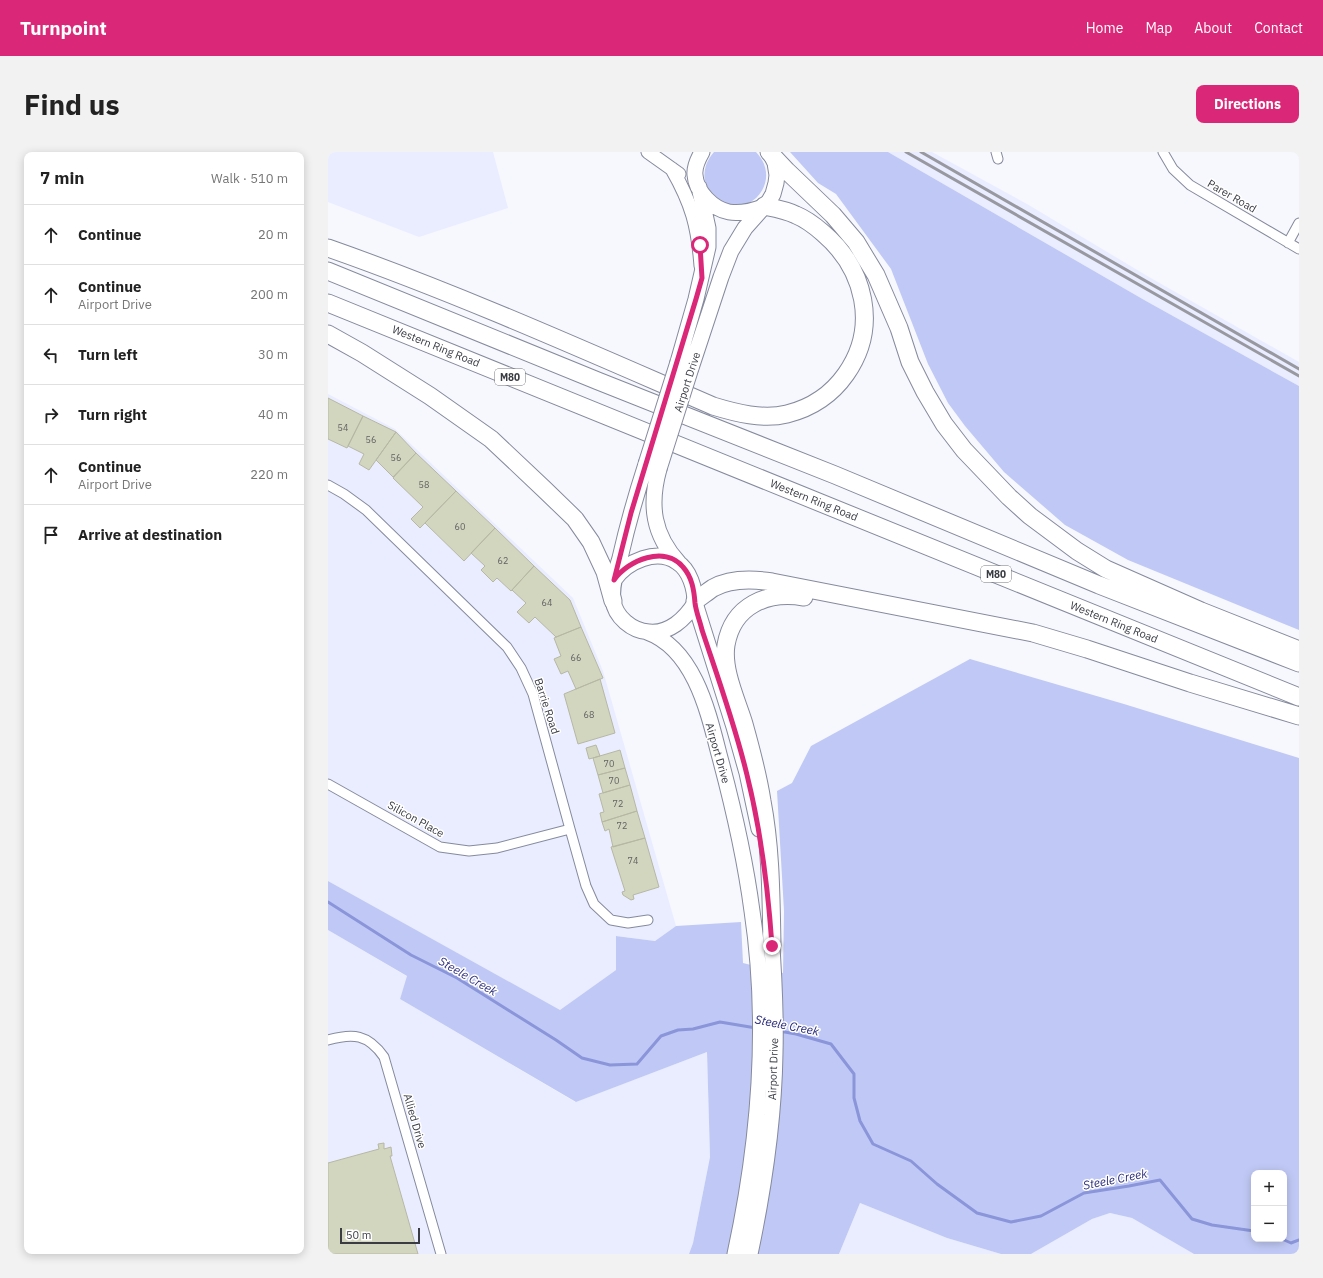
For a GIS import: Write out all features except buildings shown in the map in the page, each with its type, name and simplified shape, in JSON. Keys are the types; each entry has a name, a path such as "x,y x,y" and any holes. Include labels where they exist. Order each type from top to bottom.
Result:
{"highway":[{"path":"769,152 833,215 856,242 876,275 899,328 910,362 925,392 944,424 964,450 1009,498 1076,551 1106,569 1201,611 1299,650"},
{"path":"328,248 442,291 713,406 737,414 772,416 787,414 807,407 827,394 839,383 850,369 857,354 864,331 864,314 863,299 856,276 849,262 838,248 815,227 797,215 783,210 763,207"},
{"name":"M80","path":"328,271 842,478 1099,585 1299,663"},
{"name":"Western Ring Road","path":"328,303 1299,697"},
{"path":"328,334 362,353 430,396 491,439 564,508 584,531 601,562 613,601"},
{"path":"695,602 714,588 723,584 745,580 758,580 788,585 1033,633 1299,716"},
{"path":"772,946 771,877 762,801 752,755 726,663 726,645 732,626 746,609 757,602 763,599 792,595 919,611"}],"main road":[{"path":"648,152 698,186 718,208 729,212 741,212 763,207"},
{"name":"Airport Drive","path":"685,365 706,257 708,228 695,171 702,152"},
{"name":"Airport Drive","path":"614,580 631,513 652,467 685,365 726,262 738,238 772,197 777,175 775,163 769,152"},
{"path":"672,169 688,201 696,223 700,245 702,278"},
{"name":"Airport Drive","path":"652,467 654,511 656,521 662,539 679,563"},
{"path":"645,558 667,558 679,563 686,570 692,583 695,602 686,616 668,629 659,632 647,632 634,629 627,624 620,617 613,601 614,580 626,567 645,558"},
{"name":"Airport Drive","path":"695,602 734,727 750,786 766,874 773,966 775,1023 774,1081 765,1172 750,1254"},
{"name":"Airport Drive","path":"647,632 658,637 672,648 687,667 701,695 715,737 736,822 752,912 758,965 760,1010 759,1077 751,1165 746,1198 734,1254"}],"street":[{"name":"Parer Road","path":"1163,152 1173,169 1190,186 1299,249"},
{"path":"1288,243 1299,223"},
{"name":"Barrie Road","path":"328,485 344,494 366,510 507,647 521,668 533,694 586,886 594,904 611,920 628,923 648,920"},
{"name":"Silicon Place","path":"328,784 440,847 469,851 497,848 570,829"},
{"name":"Allied Drive","path":"328,1040 344,1036 362,1037 374,1045 384,1057 441,1254"}],"shaded area":[{"path":"328,152 493,152 508,208 419,237 328,202"},
{"path":"714,152 756,152 764,164 766,176 764,187 758,196 749,203 739,206 727,205 711,195 707,189 704,174 707,163"},
{"path":"790,152 888,152 1146,301 1299,386 1299,630 1128,560 1065,525 1004,472 965,426 948,403 928,364 891,269 836,194 818,183"},
{"path":"888,152 932,152 1027,204 1149,277 1299,362 1299,386 1146,301"},
{"path":"328,394 395,429 573,598 603,671 676,926 655,941 617,936 616,970 560,1011 328,881"},
{"path":"970,659 1124,704 1299,758 1299,1254 1194,1254 1132,1218 1110,1213 1092,1219 1031,1254 1001,1254 947,1238 860,1203 839,1254 689,1254 693,1243 710,1157 707,1052 576,1102 400,999 407,976 328,930 328,881 560,1010 616,970 616,936 655,941 676,926 741,922 743,963 783,973 784,911 777,791 792,783 811,746"},
{"path":"328,930 408,977 400,999 575,1102 707,1052 710,1157 693,1243 689,1254 328,1254"},
{"path":"860,1203 947,1238 1001,1254 839,1254"},
{"path":"1110,1213 1132,1218 1194,1254 1031,1254 1092,1219"}],"waterway":[{"name":"Steele Creek","path":"328,902 411,955 457,978 582,1058 610,1065 637,1064 661,1036 678,1030 693,1029 720,1022 756,1028"},
{"name":"Steele Creek","path":"779,1031 796,1034 831,1044 854,1074 854,1098 860,1121 873,1144 911,1161 937,1184 977,1213 1011,1222 1041,1216 1084,1193 1160,1180 1192,1219 1212,1225 1251,1231"},
{"name":"Steele Creek","path":"1287,1241 1291,1243 1299,1240"}],"railway":[{"path":"906,152 1299,376"},
{"path":"921,152 1299,369"}],"route":[{"path":"700,245 702,278 678,362 631,513 614,580 623,570 636,561 645,558 657,557 676,560 688,574 693,587 695,603 700,621 747,773 766,874 772,946"}]}
